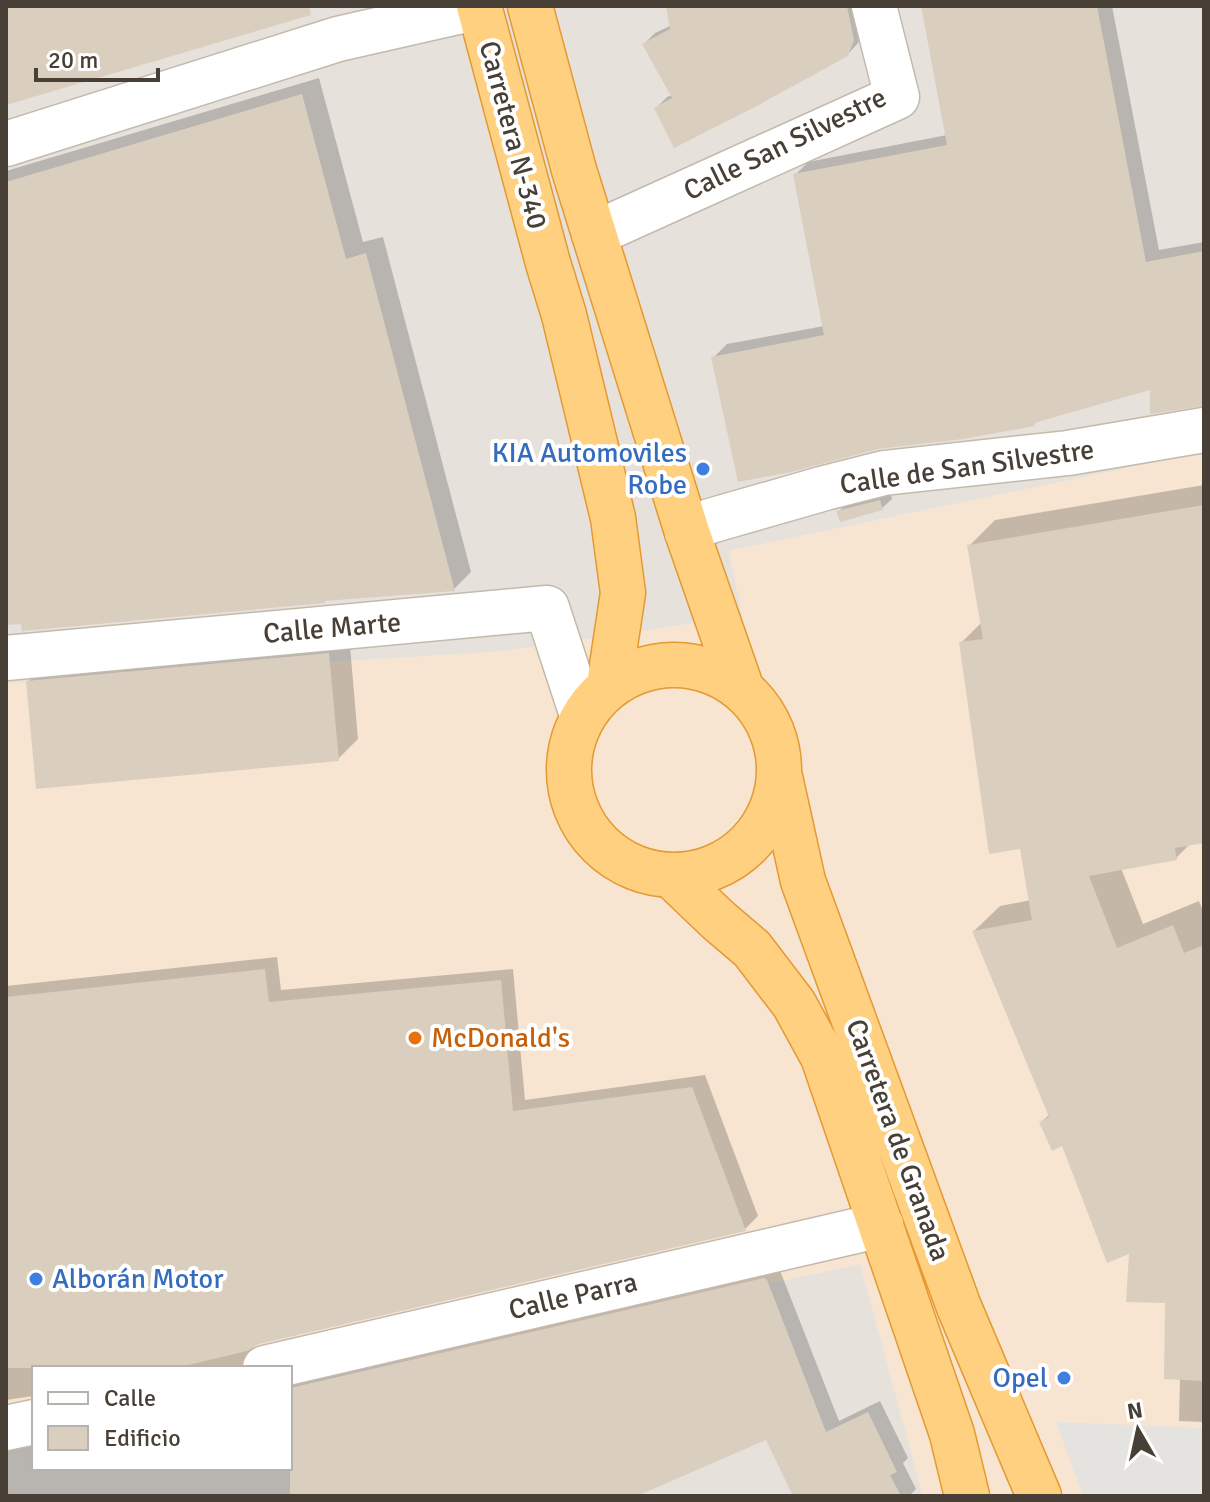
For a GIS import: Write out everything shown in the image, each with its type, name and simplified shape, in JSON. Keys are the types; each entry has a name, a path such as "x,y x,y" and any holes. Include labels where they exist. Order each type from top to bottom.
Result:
{"highway":[{"name":"Carretera N-340","path":"479,6 564,315 613,518 623,593 596,700"},
{"path":"530,6 574,170 687,532 741,687"},
{"path":"662,664 700,667 741,687 762,709 775,737 780,777 776,798 761,831 743,850 710,869 672,876 633,869 595,842 573,806 568,786 569,749 596,700 626,675 662,664"},
{"name":"Carretera de Granada","path":"780,777 803,881 959,1307 1039,1496"},
{"name":"Carretera de Granada","path":"672,876 752,949 794,1004 823,1057 952,1434 967,1496"}],"street":[{"path":"6,144 332,23 479,6"},
{"name":"Calle San Silvestre","path":"594,234 897,97 874,6"},
{"name":"Calle de San Silvestre","path":"687,532 710,521 884,473 1068,453 1204,430"},
{"name":"Calle Marte","path":"6,658 547,608 596,700"},
{"name":"Calle Parra","path":"274,1366 881,1225"},
{"path":"6,1428 32,1422"}],"shaded area":[{"path":"6,6 1204,6 1204,452 729,551 742,616 505,651 6,683"},
{"path":"1204,452 1204,1496 923,1496 859,1264 292,1385 292,1366 32,1366 32,1440 6,1446 6,683 505,651 741,616 729,551"},
{"path":"860,1264 923,1496 6,1496 6,1446 32,1440 32,1470 292,1470 292,1385"},
{"path":"1056,1422 1204,1428 1204,1496 1083,1496"}],"building":[{"path":"6,6 309,6 311,15 6,105"},
{"path":"666,6 847,6 854,40 848,56 674,148 654,108 672,98 642,44 670,29"},
{"path":"921,6 1097,6 1146,262 1204,251 1204,406 1150,414 1150,390 1034,423 1035,426 963,439 878,449 791,472 738,482 711,357 824,335 793,174 947,145"},
{"path":"302,94 346,259 366,253 455,591 22,631 21,624 6,625 6,182"},
{"path":"880,500 883,510 840,522 836,511"},
{"path":"1204,505 1204,843 1175,848 1177,860 1089,876 1117,948 1173,925 1184,953 1204,945 1204,1381 1164,1379 1165,1303 1126,1302 1129,1254 1107,1263 1062,1146 1052,1151 1039,1122 1049,1117 972,931 1032,920 1020,849 989,854 959,642 983,639 967,545"},
{"path":"329,653 339,761 36,789 26,681"},
{"path":"265,969 269,1002 501,980 513,1111 692,1087 746,1231 259,1344 247,1351 184,1366 6,1368 6,997"},
{"path":"764,1278 826,1432 868,1412 897,1472 890,1475 901,1496 793,1496 766,1440 637,1496 290,1496 292,1388"}],"place":[{"name":"KIA Automoviles Robe","path":"703,469"},
{"name":"McDonald's","path":"415,1038"},
{"name":"Alborán Motor","path":"36,1279"},
{"name":"Opel","path":"1064,1378"}]}
